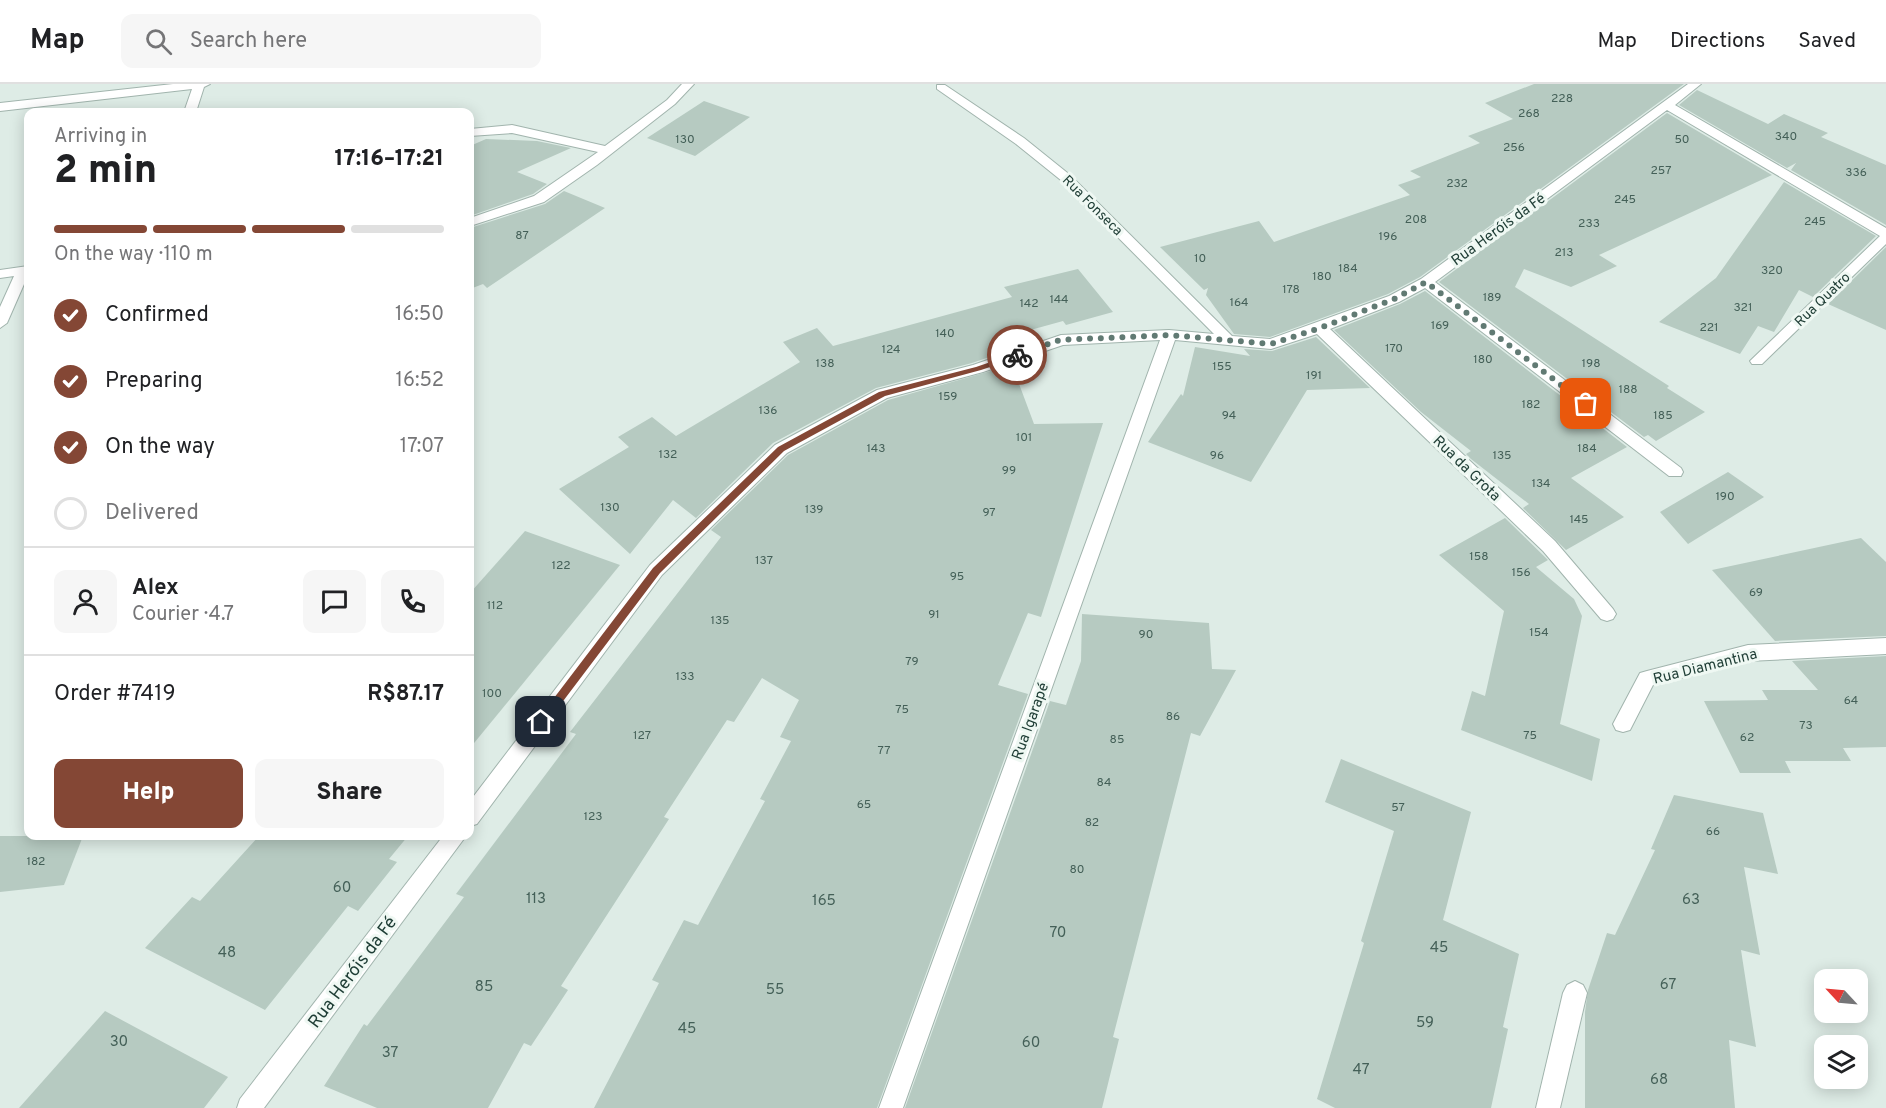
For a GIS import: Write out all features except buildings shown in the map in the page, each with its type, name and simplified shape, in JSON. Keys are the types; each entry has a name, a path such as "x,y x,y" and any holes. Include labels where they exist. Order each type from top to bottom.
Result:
{"street":[{"path":"474,221 539,200 671,102 688,84"},
{"name":"Rua Heróis da Fé","path":"474,812 656,570 781,449 882,394 978,369 1060,340 1169,335 1271,344 1320,328 1394,299 1426,282 1695,84"},
{"path":"0,107 200,85 191,108"},
{"name":"Rua Fonseca","path":"941,87 1020,141 1066,178 1229,341"},
{"path":"1667,105 1886,235"},
{"path":"474,132 512,129 607,150"},
{"name":"Rua Quatro","path":"1758,360 1886,235"},
{"path":"0,274 24,270"},
{"path":"0,323 24,274"},
{"path":"1426,282 1675,472"},
{"name":"Rua da Grota","path":"1320,328 1549,546 1607,614"},
{"name":"Rua Igarapé","path":"891,1108 1169,335"},
{"name":"Rua Diamantina","path":"1623,724 1647,679 1748,653 1886,646"},
{"name":"Rua Heróis da Fé","path":"249,1108 452,840"},
{"path":"1548,1108 1575,993"}],"way so far":[{"path":"1017,355 1060,340 1169,335 1271,344 1320,328 1394,299 1426,282 1586,404"}],"route":[{"path":"541,722 656,570 781,449 882,394 978,369 1017,355"}]}
